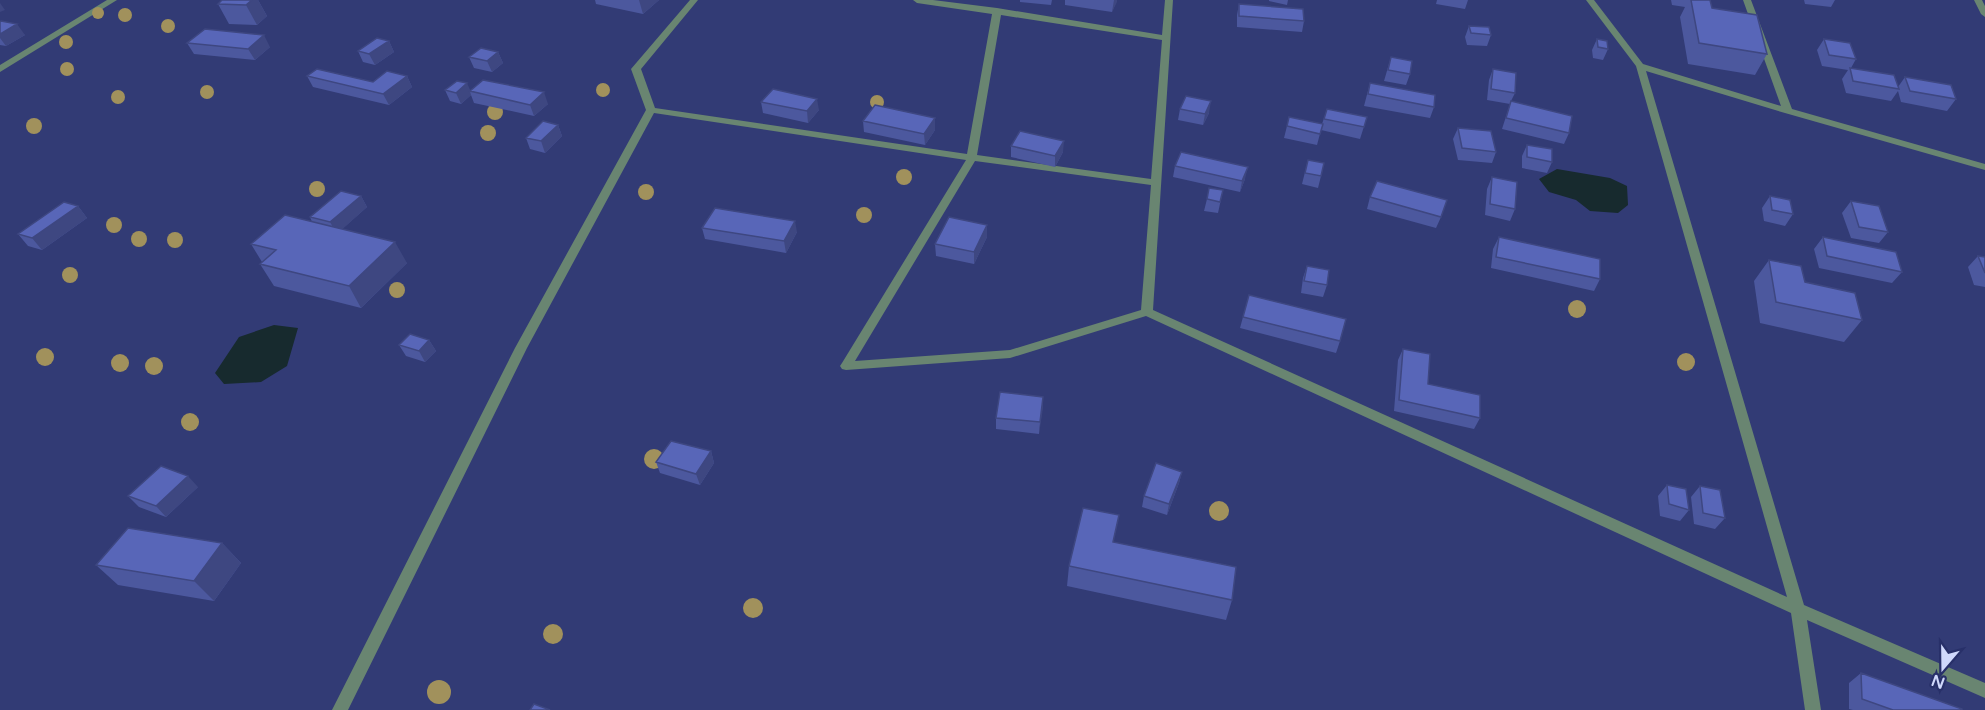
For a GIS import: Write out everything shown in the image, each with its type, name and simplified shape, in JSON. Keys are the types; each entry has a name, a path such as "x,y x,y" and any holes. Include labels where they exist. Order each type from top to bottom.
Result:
{"street":[{"path":"0,69 113,0"},
{"path":"340,710 520,348 651,110 636,69 694,0"},
{"path":"917,0 1166,38"},
{"path":"1147,312 1169,0"},
{"path":"1590,0 1640,66 1798,609 1813,710"},
{"path":"1747,0 1788,111"},
{"path":"1978,0 1985,14"},
{"path":"997,11 972,159 846,366 1010,354 1147,312 1798,609 1985,691"},
{"path":"1640,66 1985,167"},
{"path":"651,110 849,138 972,159 1156,183"}],"shaded area":[{"path":"1557,169 1610,178 1627,186 1628,205 1618,213 1590,211 1576,200 1549,192 1539,179"},
{"path":"274,325 298,328 287,366 261,382 224,384 215,373 239,337"}],"building":[{"path":"222,0 252,0 246,5 218,4"},
{"path":"1691,0 1710,0 1712,8 1757,15 1767,54 1699,43"},
{"path":"1239,4 1303,9 1304,21 1239,16"},
{"path":"1,21 17,24 0,34"},
{"path":"1469,26 1489,27 1491,35 1471,33"},
{"path":"205,29 264,35 248,49 187,43"},
{"path":"377,38 389,41 369,54 358,51"},
{"path":"1597,39 1607,41 1608,49 1598,47"},
{"path":"1824,39 1850,43 1856,59 1829,55"},
{"path":"481,48 498,52 487,61 469,57"},
{"path":"1391,57 1412,61 1410,74 1388,70"},
{"path":"1850,68 1894,75 1899,89 1853,81"},
{"path":"317,69 373,82 387,71 407,76 383,94 307,76"},
{"path":"1493,69 1516,73 1515,93 1491,89"},
{"path":"1905,77 1951,85 1956,99 1910,91"},
{"path":"483,80 544,92 530,105 470,91"},
{"path":"457,81 467,83 456,93 445,90"},
{"path":"1370,83 1435,95 1434,107 1368,94"},
{"path":"773,89 817,99 807,111 761,102"},
{"path":"1186,96 1211,101 1205,114 1180,109"},
{"path":"1511,101 1572,116 1569,133 1506,118"},
{"path":"875,105 935,118 924,134 863,121"},
{"path":"1327,109 1367,117 1364,127 1324,119"},
{"path":"1289,117 1323,124 1320,134 1287,126"},
{"path":"543,121 558,125 541,141 526,138"},
{"path":"1458,128 1491,131 1496,152 1462,148"},
{"path":"1020,131 1064,141 1055,156 1011,146"},
{"path":"1527,145 1552,149 1552,162 1527,157"},
{"path":"1181,152 1248,167 1242,181 1175,166"},
{"path":"1308,160 1324,163 1321,176 1305,173"},
{"path":"1492,177 1517,182 1515,209 1490,204"},
{"path":"1377,181 1447,200 1441,217 1370,197"},
{"path":"1209,188 1223,190 1220,202 1207,199"},
{"path":"341,191 361,196 330,222 310,217"},
{"path":"1770,196 1790,200 1793,214 1772,210"},
{"path":"1851,201 1879,206 1888,232 1859,227"},
{"path":"64,202 78,206 32,238 18,234"},
{"path":"715,208 795,221 784,241 702,228"},
{"path":"285,215 395,242 349,286 260,264 276,250 251,244"},
{"path":"949,217 987,225 974,252 935,244"},
{"path":"1499,237 1600,259 1600,279 1496,257"},
{"path":"1823,237 1896,252 1902,272 1827,256"},
{"path":"1978,256 1985,257 1985,273"},
{"path":"1769,260 1801,266 1805,282 1855,293 1862,320 1776,302"},
{"path":"1307,266 1329,270 1327,285 1304,281"},
{"path":"1249,295 1346,319 1340,341 1243,317"},
{"path":"410,334 429,340 419,351 399,345"},
{"path":"1403,349 1430,354 1428,384 1480,395 1480,418 1399,400"},
{"path":"1000,392 1043,397 1040,422 996,418"},
{"path":"671,441 711,451 696,474 656,462"},
{"path":"1156,463 1182,472 1169,504 1144,496"},
{"path":"161,466 188,476 156,506 128,496"},
{"path":"1667,485 1686,489 1689,510 1669,504"},
{"path":"1700,486 1720,490 1725,518 1703,513"},
{"path":"1083,508 1119,515 1113,542 1236,567 1232,600 1069,566"},
{"path":"128,528 222,543 194,581 96,565"},
{"path":"1861,673 1962,710 1893,710 1862,699"},
{"path":"534,704 550,710 530,710"}]}
